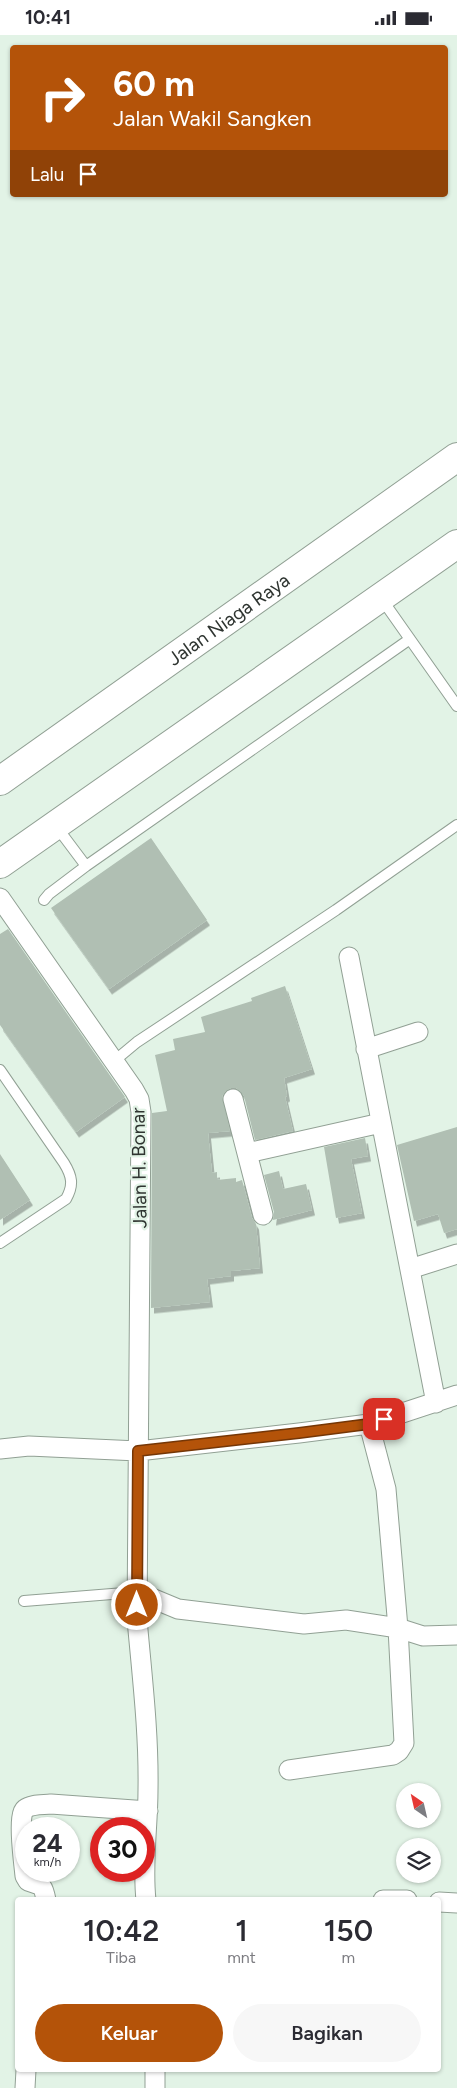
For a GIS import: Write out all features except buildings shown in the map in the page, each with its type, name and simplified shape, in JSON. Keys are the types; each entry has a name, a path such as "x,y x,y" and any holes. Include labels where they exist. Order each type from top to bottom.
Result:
{"main road":[{"name":"Jalan Niaga Raya","path":"0,781 457,457"},
{"path":"0,864 457,543"}],"street":[{"name":"Jalan H. Bonar","path":"2,907 134,1090 139,1099 141,1112 137,1619 142,1678 148,1811 144,1881 146,1897"},
{"path":"349,957 436,1403"},
{"path":"366,1049 418,1032"},
{"path":"233,1099 263,1215"},
{"path":"247,1153 381,1123"},
{"path":"410,1269 457,1254"},
{"path":"0,1449 29,1446 138,1451 369,1424 457,1395"},
{"path":"289,1770 393,1755 399,1751 404,1743 398,1629 386,1489 369,1424"},
{"path":"137,1592 178,1609 304,1624 346,1620 398,1629 423,1636 457,1635"},
{"path":"45,1897 41,1885 28,1881 25,1875 22,1813 25,1809 51,1804 148,1811"},
{"path":"441,1902 457,1903"},
{"path":"25,2088 26,2072"},
{"path":"155,2072 155,2088"}],"lane":[{"path":"380,597 457,705"},
{"path":"44,900 49,894 86,866 410,639"},
{"path":"56,825 86,866"},
{"path":"113,1061 137,1042 336,910 457,825"},
{"path":"0,1070 70,1173 72,1189 66,1199 0,1243"},
{"path":"24,1601 137,1592"}],"route":[{"path":"137,1605 138,1451 369,1424 384,1419"}]}
